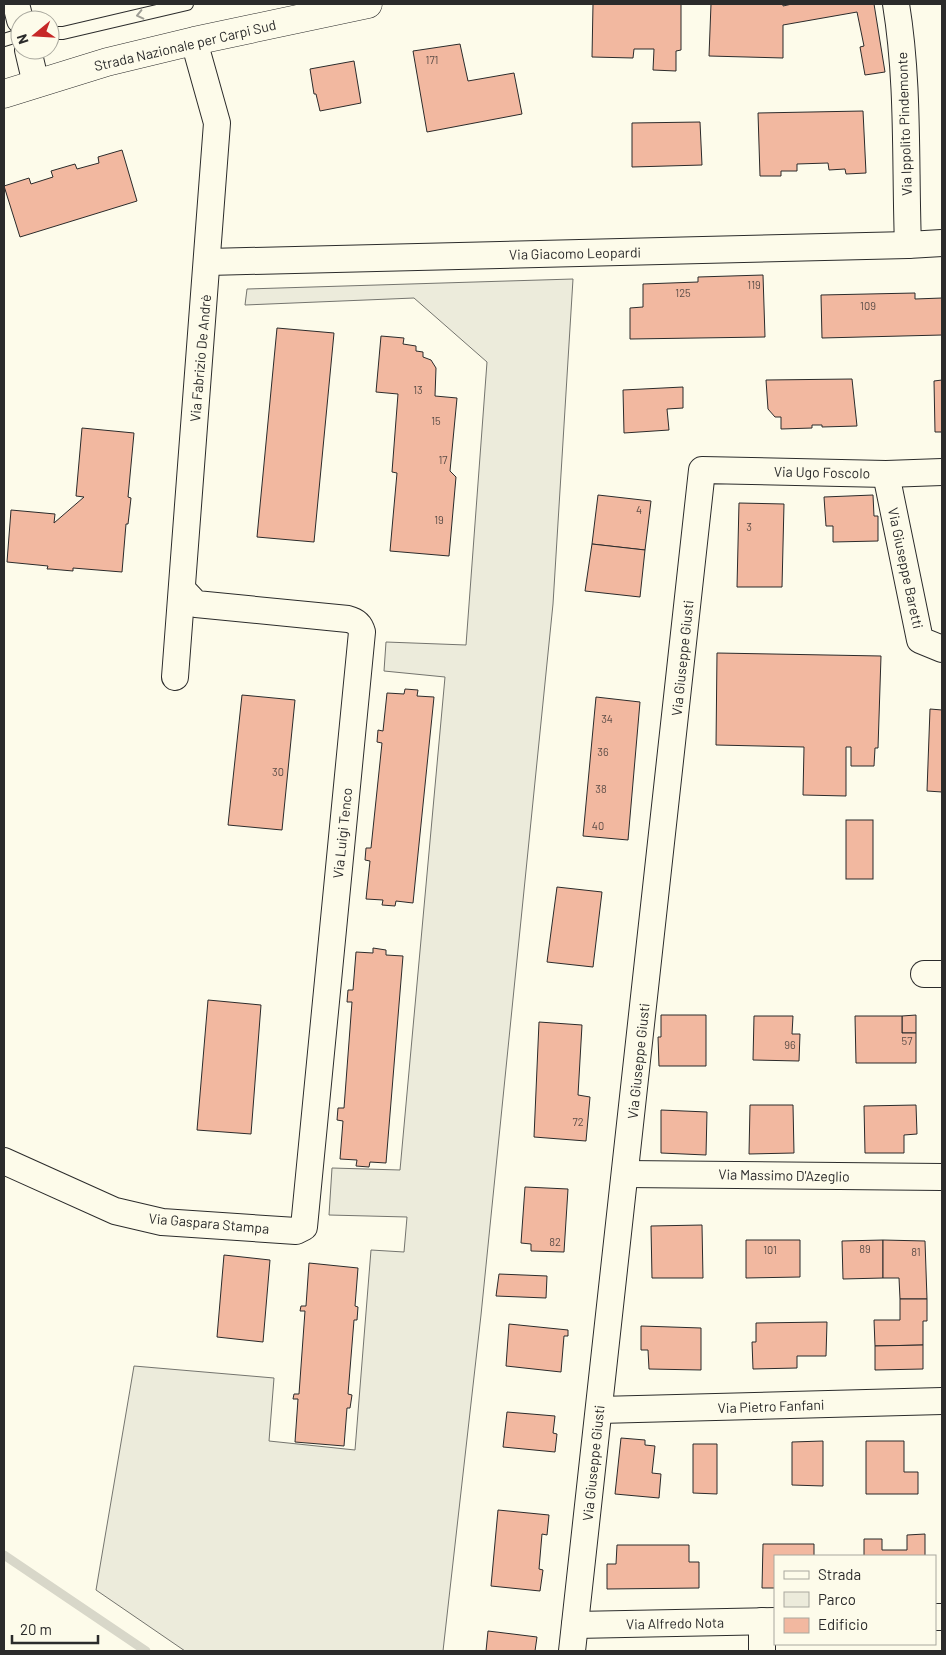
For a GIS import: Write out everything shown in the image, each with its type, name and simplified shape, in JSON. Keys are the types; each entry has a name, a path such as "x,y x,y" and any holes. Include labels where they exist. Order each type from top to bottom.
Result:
{"street":[{"name":"Strada Nazionale per Carpi Sud","path":"4,94 107,62 194,41 368,4"},
{"name":"Via Ippolito Pindemonte","path":"896,4 900,25 905,108 908,245"},
{"name":"Via Fabrizio De Andrè","path":"175,677 208,262 217,123 194,41"},
{"path":"30,60 36,84"},
{"name":"Via Giacomo Leopardi","path":"208,262 942,243"},
{"name":"Via Ugo Foscolo","path":"702,470 886,474 942,472"},
{"name":"Via Giuseppe Giusti","path":"572,1651 702,470"},
{"name":"Via Giuseppe Baretti","path":"886,474 920,640 942,649"},
{"name":"Via Luigi Tenco","path":"182,589 196,604 348,619 357,623 361,627 362,632 304,1227"},
{"name":"Via Gaspara Stampa","path":"4,1161 116,1212 162,1222 296,1231 304,1227"},
{"name":"Via Massimo D'Azeglio","path":"625,1174 942,1177"},
{"name":"Via Pietro Fanfani","path":"599,1410 942,1401"},
{"path":"762,1651 768,1621"},
{"name":"Via Alfredo Nota","path":"575,1625 768,1621"}],"lane":[{"path":"60,32 187,4"}],"green space":[{"path":"573,279 553,604 481,1315 443,1651 185,1651 96,1590 134,1366 274,1378 269,1441 355,1450 371,1250 404,1252 407,1217 329,1215 332,1168 400,1170 445,677 384,671 386,642 466,645 487,362 414,298 245,305 247,289"}],"building":[{"path":"593,4 681,4 681,50 676,51 676,71 653,70 654,49 634,49 633,58 592,57"},
{"path":"711,4 783,4 783,6 792,4 874,4 885,72 865,75 860,47 864,46 857,12 783,25 783,58 709,56"},
{"path":"460,44 468,81 514,73 522,114 427,132 413,51"},
{"path":"354,61 361,103 320,111 316,94 314,94 310,69"},
{"path":"863,111 866,173 846,174 845,169 829,170 828,163 797,164 797,171 781,171 781,176 760,176 758,113"},
{"path":"700,122 702,165 632,167 632,123"},
{"path":"122,150 137,201 20,237 4,186 29,178 31,184 53,177 51,171 75,164 77,169 99,163 98,157"},
{"path":"763,275 765,337 630,339 630,308 643,307 643,284 698,282 698,277"},
{"path":"915,293 915,299 942,298 942,335 822,338 821,295"},
{"path":"277,328 334,333 314,542 257,537"},
{"path":"381,336 404,338 403,344 416,346 416,351 423,352 423,357 431,360 436,368 435,396 457,398 450,471 456,477 449,556 390,551 397,473 392,472 398,394 376,392"},
{"path":"852,379 857,426 822,427 822,425 812,425 812,428 781,429 781,417 775,417 768,409 766,380"},
{"path":"942,380 942,432 935,432 934,381"},
{"path":"683,387 683,408 667,409 669,430 624,433 623,390"},
{"path":"82,428 134,433 128,497 131,498 128,524 126,524 122,572 73,568 73,571 47,569 48,566 7,562 11,510 55,514 54,523 84,497 76,496"},
{"path":"598,495 651,501 645,550 592,544"},
{"path":"873,495 874,516 878,516 878,541 833,542 833,526 826,526 824,497"},
{"path":"739,503 784,504 782,587 737,587"},
{"path":"592,544 645,550 640,597 585,591"},
{"path":"717,653 881,656 878,748 875,748 874,766 851,766 851,747 846,747 846,796 803,795 804,747 716,745"},
{"path":"405,689 418,690 417,696 434,697 413,903 396,901 395,906 382,905 383,900 366,899 370,861 365,860 366,848 371,848 382,743 377,742 378,730 383,731 387,693 404,694"},
{"path":"242,695 295,700 282,830 228,825"},
{"path":"596,697 640,702 628,840 583,836"},
{"path":"930,709 942,710 942,792 927,791"},
{"path":"846,820 873,820 873,879 846,879"},
{"path":"557,887 602,892 593,967 547,962"},
{"path":"373,948 386,950 386,955 403,956 386,1163 370,1162 369,1167 356,1166 357,1160 340,1159 343,1121 337,1120 338,1108 344,1108 352,1002 347,1002 348,990 353,990 356,952 373,953"},
{"path":"208,1000 261,1005 251,1134 197,1130"},
{"path":"661,1015 706,1015 706,1066 659,1066 658,1037 661,1037"},
{"path":"916,1015 916,1033 902,1033 902,1016"},
{"path":"754,1016 793,1016 792,1034 800,1034 799,1061 753,1060"},
{"path":"855,1016 902,1016 902,1033 916,1033 916,1063 856,1063"},
{"path":"539,1022 582,1025 578,1095 590,1097 586,1141 534,1137"},
{"path":"750,1105 793,1105 794,1153 749,1154"},
{"path":"916,1105 917,1134 904,1135 904,1153 865,1153 864,1106"},
{"path":"661,1110 707,1112 706,1155 661,1153"},
{"path":"525,1187 568,1189 564,1252 531,1251 531,1244 521,1243"},
{"path":"702,1225 703,1278 652,1278 651,1226"},
{"path":"746,1240 800,1240 800,1277 746,1278"},
{"path":"883,1240 883,1278 843,1279 842,1241"},
{"path":"883,1240 925,1241 927,1299 900,1299 899,1278 883,1278"},
{"path":"224,1255 270,1260 263,1342 217,1337"},
{"path":"309,1263 358,1268 355,1306 358,1307 357,1320 354,1320 348,1394 352,1395 350,1408 347,1408 344,1446 295,1442 298,1399 293,1399 294,1394 299,1394 305,1311 300,1311 301,1306 306,1306"},
{"path":"499,1274 547,1276 546,1298 496,1296"},
{"path":"900,1299 927,1299 927,1321 923,1321 923,1345 875,1346 874,1320 900,1320"},
{"path":"827,1322 826,1356 797,1356 797,1368 753,1369 752,1342 756,1342 756,1323"},
{"path":"509,1324 568,1330 568,1336 564,1336 561,1372 506,1366"},
{"path":"641,1326 701,1328 701,1370 649,1369 648,1350 641,1350"},
{"path":"923,1345 923,1369 875,1370 875,1346"},
{"path":"507,1412 555,1416 553,1433 557,1434 555,1452 503,1447"},
{"path":"621,1438 645,1440 645,1445 655,1446 652,1473 661,1474 659,1498 615,1494"},
{"path":"823,1441 823,1486 792,1485 792,1442"},
{"path":"866,1441 904,1441 904,1472 918,1472 918,1494 866,1494"},
{"path":"693,1444 717,1444 717,1494 693,1493"},
{"path":"498,1510 549,1515 547,1535 542,1534 539,1569 543,1570 540,1591 491,1586"},
{"path":"925,1534 925,1555 864,1555 864,1539 882,1539 882,1550 907,1550 907,1535"},
{"path":"763,1544 814,1544 814,1555 774,1555 774,1588 762,1588"},
{"path":"617,1545 689,1545 689,1562 699,1562 699,1588 607,1589 607,1564 616,1564"},
{"path":"488,1631 537,1637 535,1651 486,1651"}],"waterway":[{"path":"4,1555 146,1651"}]}
